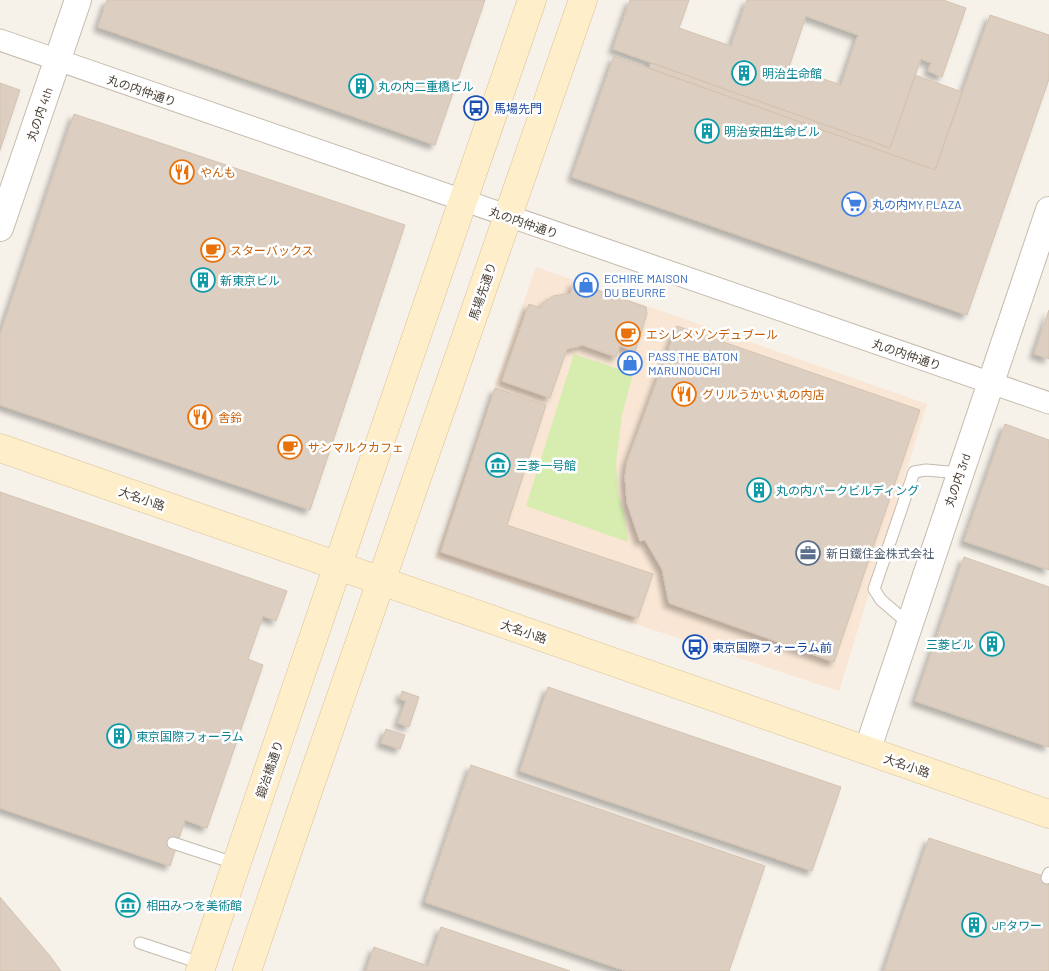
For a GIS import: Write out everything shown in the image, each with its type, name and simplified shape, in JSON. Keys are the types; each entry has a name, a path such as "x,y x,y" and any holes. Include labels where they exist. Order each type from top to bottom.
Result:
{"main road":[{"path":"338,566 532,0"},
{"name":"馬場先通り","path":"381,581 584,0"},
{"name":"大名小路","path":"0,448 1049,814"},
{"name":"鍛冶橋通り","path":"202,967 338,566"},
{"path":"246,971 381,581"}],"street":[{"name":"丸の内 4th","path":"0,228 78,0"},
{"name":"丸の内仲通り","path":"0,40 1049,404"},
{"name":"丸の内 3rd","path":"866,751 1049,210"}],"lane":[{"path":"909,624 881,600 874,589 914,472 926,470 960,473"},
{"path":"173,843 237,864"},
{"path":"140,942 202,967"}],"shaded area":[{"path":"536,267 927,404 839,691 435,558"}],"green space":[{"path":"574,354 633,374 622,415 616,463 618,493 624,513 628,542 526,506"}],"building":[{"name":"丸の内二重橋ビル","path":"107,0 485,0 435,145 98,27"},
{"name":"明治生命館","path":"630,0 689,0 679,28 731,46 747,0 943,0 966,8 942,77 928,71 931,63 921,59 890,148 613,49","holes":["806,16 858,35 841,85 789,67"]},
{"name":"明治安田生命ビル","path":"990,15 1049,35 1049,79 967,315 572,177 614,56 935,170"},
{"path":"651,63 890,148 915,75 962,92 935,170 649,68"},
{"path":"0,83 20,90 0,150"},
{"name":"新東京ビル","path":"74,114 405,225 310,510 0,405 0,335"},
{"path":"574,282 646,307 647,314 635,352 620,346 616,357 582,345 567,349 550,398 502,381 529,304 541,308 543,303 553,296 570,294"},
{"path":"1049,310 1049,359 1034,354"},
{"name":"丸の内パークビルディング","path":"677,326 920,410 834,662 669,603 662,569 645,540 640,541 627,503 625,477 627,462"},
{"name":"三菱一号館","path":"495,388 546,405 507,525 653,574 638,618 441,552"},
{"path":"1005,424 1049,440 1049,570 964,541"},
{"name":"東京国際フォーラム","path":"0,492 287,591 276,621 263,616 248,659 263,665 207,828 185,820 170,866 0,808"},
{"name":"三菱ビル","path":"964,557 1049,587 1049,747 915,701"},
{"path":"548,687 841,787 812,871 520,771"},
{"path":"402,691 419,697 409,727 398,723 406,701 400,699"},
{"path":"386,729 405,735 400,749 381,743"},
{"path":"471,765 765,866 729,971 626,971 425,902"},
{"name":"JPタワー","path":"929,838 1049,878 1049,971 884,971"},
{"path":"0,897 50,956 61,971 0,971"},
{"path":"441,927 570,971 366,971 374,947 428,966"}],"place":[{"name":"明治生命館","path":"744,73"},
{"name":"丸の内二重橋ビル","path":"361,86"},
{"name":"馬場先門","path":"476,108"},
{"name":"明治安田生命ビル","path":"707,131"},
{"name":"やんも","path":"182,172"},
{"name":"丸の内MY PLAZA","path":"854,204"},
{"name":"スターバックス","path":"213,250"},
{"name":"新東京ビル","path":"203,280"},
{"name":"ECHIRE MAISON DU BEURRE","path":"586,285"},
{"name":"エシレメゾンデュブール","path":"628,334"},
{"name":"PASS THE BATON MARUNOUCHI","path":"630,363"},
{"name":"グリルうかい 丸の内店","path":"684,394"},
{"name":"舎鈴","path":"200,417"},
{"name":"サンマルクカフェ","path":"290,447"},
{"name":"三菱一号館","path":"498,465"},
{"name":"丸の内パークビルディング","path":"759,490"},
{"name":"新日鐵住金株式会社","path":"808,553"},
{"name":"三菱ビル","path":"992,644"},
{"name":"東京国際フォーラム前","path":"695,647"},
{"name":"東京国際フォーラム","path":"119,736"},
{"name":"相田みつを美術館","path":"128,905"},
{"name":"JPタワー","path":"974,925"}]}
